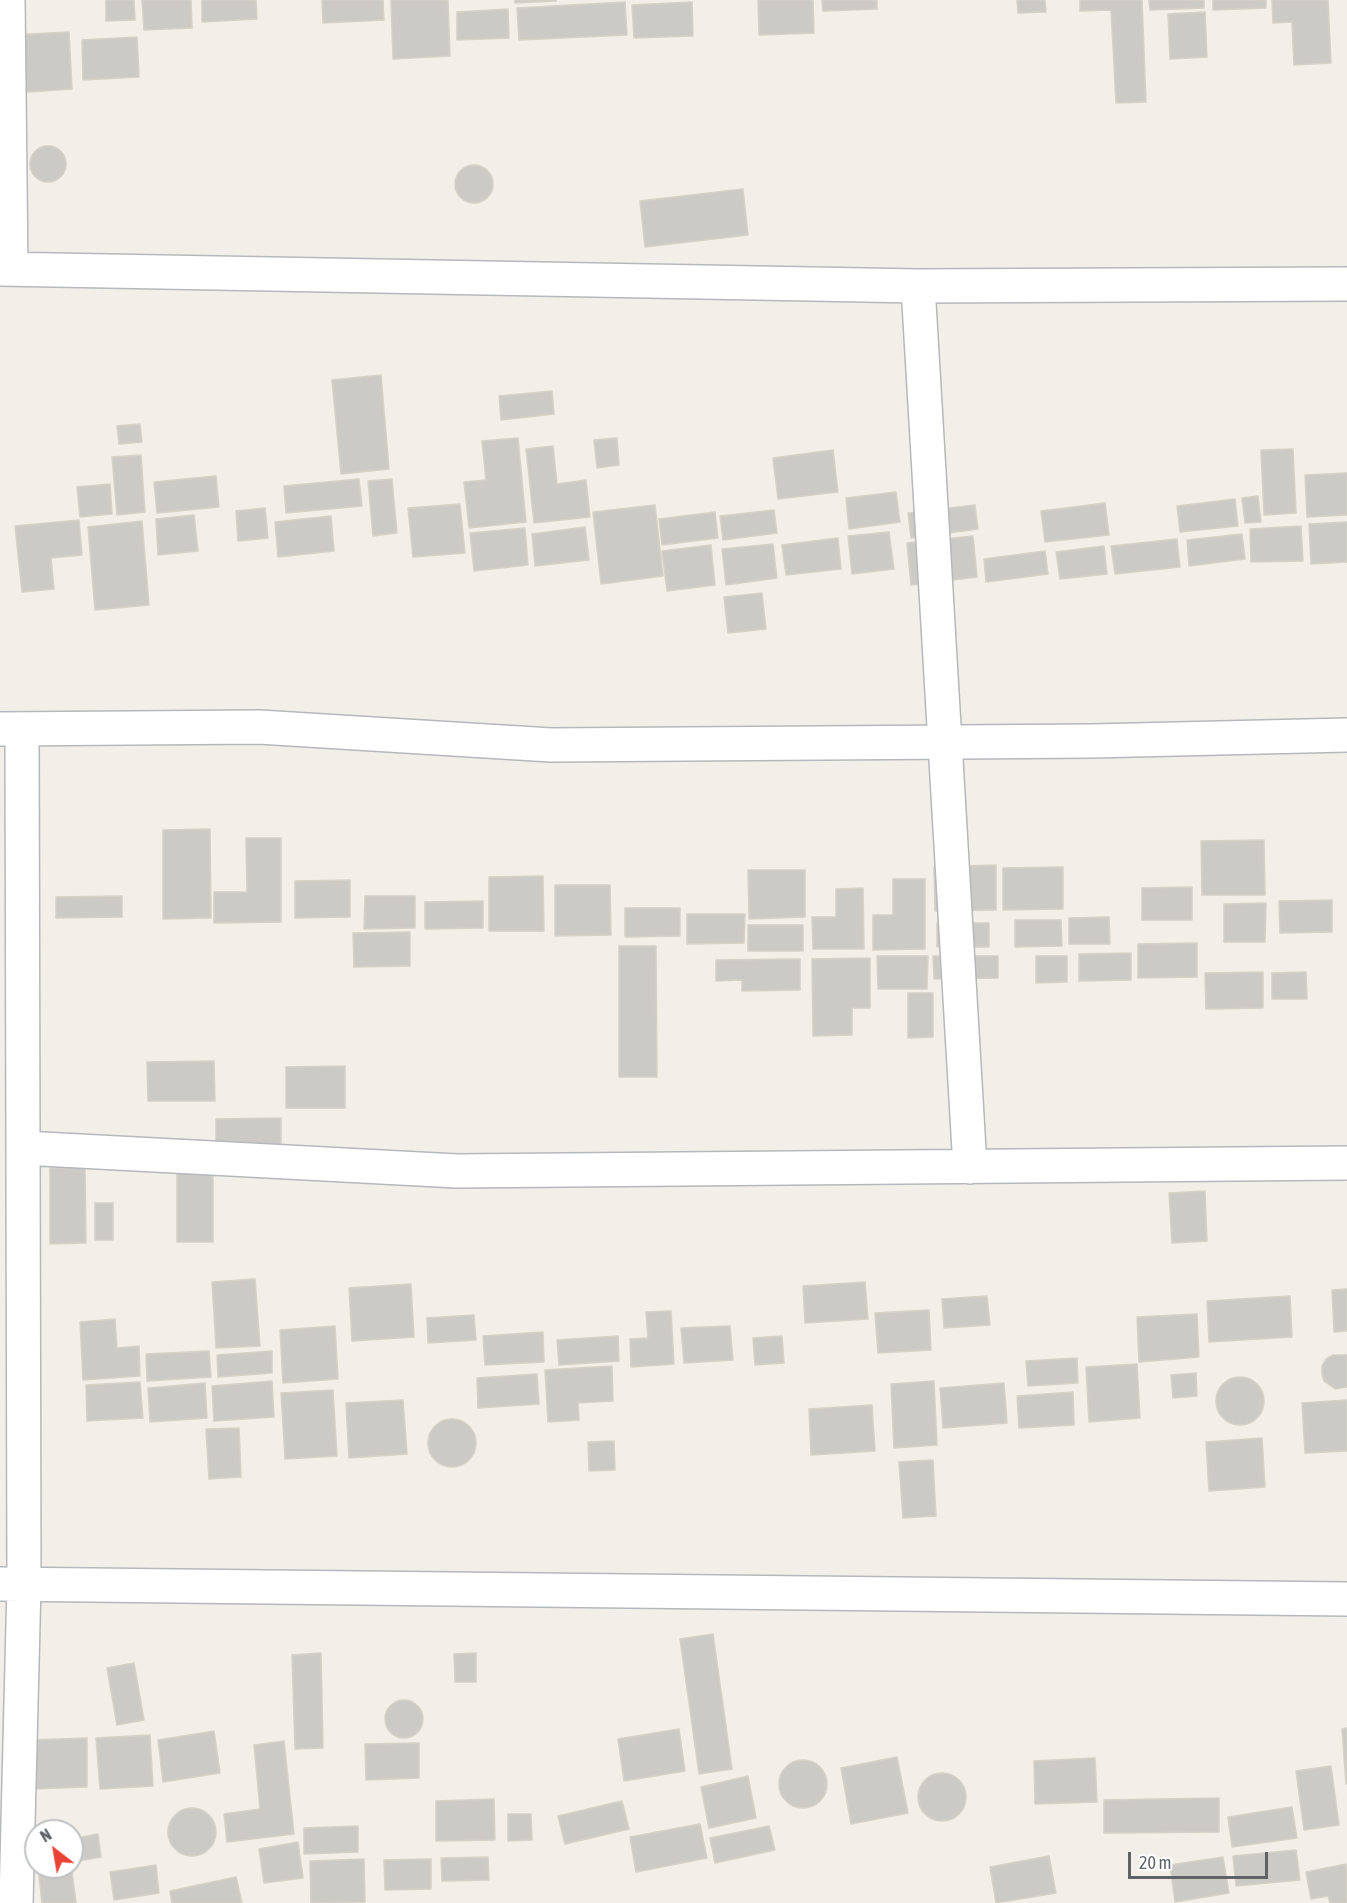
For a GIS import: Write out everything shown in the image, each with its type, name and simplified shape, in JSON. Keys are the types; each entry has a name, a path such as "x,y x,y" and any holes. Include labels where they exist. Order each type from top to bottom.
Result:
{"street":[{"path":"8,0 5,269 918,286 1347,284"},
{"path":"918,286 970,1167"},
{"path":"16,1903 12,1584 23,1148 11,729 260,727 551,745 1092,741 1347,735"},
{"path":"23,1148 457,1171 1347,1163"},
{"path":"12,1584 1347,1599"}],"building":[{"path":"106,0 134,0 135,20 106,21"},
{"path":"142,0 191,0 192,28 144,30"},
{"path":"202,0 256,0 257,19 202,22"},
{"path":"322,0 383,0 384,20 323,23"},
{"path":"391,0 448,0 450,56 393,59"},
{"path":"515,0 556,0 556,1 515,3"},
{"path":"758,0 813,0 814,33 759,35"},
{"path":"822,0 877,0 877,9 823,11"},
{"path":"1017,0 1045,0 1046,12 1018,13"},
{"path":"1080,0 1142,0 1146,102 1116,103 1111,10 1080,11"},
{"path":"1149,0 1204,0 1204,8 1150,10"},
{"path":"1213,0 1266,0 1266,8 1213,10"},
{"path":"1272,0 1328,0 1331,63 1294,65 1292,22 1273,23"},
{"path":"625,2 627,35 519,40 517,8"},
{"path":"692,2 693,36 634,38 632,5"},
{"path":"508,9 509,38 457,40 457,12"},
{"path":"1205,12 1207,57 1170,59 1168,14"},
{"path":"69,32 72,89 14,93 11,35"},
{"path":"137,37 139,77 83,80 82,40"},
{"path":"48,146 60,152 66,164 60,176 48,182 36,176 30,164 36,152"},
{"path":"474,165 487,171 493,184 487,197 474,203 461,197 455,184 461,171"},
{"path":"743,189 748,235 645,247 640,201"},
{"path":"381,375 389,469 341,474 332,380"},
{"path":"552,391 554,414 501,420 499,396"},
{"path":"140,424 142,442 119,444 117,426"},
{"path":"518,438 526,522 469,528 464,482 486,480 482,441"},
{"path":"617,438 619,465 597,468 594,440"},
{"path":"553,446 557,484 586,480 590,517 534,523 526,449"},
{"path":"1293,449 1296,513 1264,515 1261,450"},
{"path":"833,450 838,492 778,499 773,458"},
{"path":"141,455 145,512 117,515 112,457"},
{"path":"1347,473 1347,515 1307,517 1305,475"},
{"path":"216,476 219,507 157,513 154,482"},
{"path":"359,479 362,506 286,513 284,486"},
{"path":"392,479 397,533 373,536 368,481"},
{"path":"110,484 112,514 80,517 77,487"},
{"path":"896,492 900,522 849,529 846,498"},
{"path":"1258,496 1261,522 1245,523 1242,498"},
{"path":"1235,499 1238,526 1180,532 1177,506"},
{"path":"1105,503 1109,535 1045,542 1041,511"},
{"path":"460,504 465,553 413,557 408,508"},
{"path":"655,505 663,576 601,584 593,512"},
{"path":"975,505 978,529 911,538 908,513"},
{"path":"265,508 268,538 238,541 236,511"},
{"path":"774,510 777,533 723,540 720,516"},
{"path":"715,512 718,538 662,545 659,519"},
{"path":"194,515 198,551 158,555 156,519"},
{"path":"331,516 334,551 278,557 275,522"},
{"path":"79,520 82,555 51,558 54,589 22,592 15,526"},
{"path":"142,521 149,605 95,610 88,527"},
{"path":"1347,522 1347,562 1311,564 1309,524"},
{"path":"1301,526 1303,561 1251,562 1250,529"},
{"path":"585,527 589,560 535,566 532,534"},
{"path":"525,528 528,565 474,571 470,533"},
{"path":"889,532 894,569 852,574 848,536"},
{"path":"1242,534 1245,559 1189,566 1187,540"},
{"path":"973,536 977,577 911,585 907,543"},
{"path":"838,538 841,569 786,575 782,545"},
{"path":"1177,539 1180,567 1115,574 1111,546"},
{"path":"773,544 777,578 726,585 722,549"},
{"path":"711,545 715,585 667,591 662,551"},
{"path":"1104,546 1107,574 1060,579 1056,552"},
{"path":"1045,551 1048,574 986,582 984,559"},
{"path":"762,593 766,629 728,633 724,597"},
{"path":"210,829 211,918 163,919 163,830"},
{"path":"246,838 281,838 281,922 214,923 214,892 247,892"},
{"path":"1264,840 1265,895 1202,895 1201,841"},
{"path":"996,865 996,910 935,911 934,867"},
{"path":"1063,867 1063,909 1003,910 1003,868"},
{"path":"748,870 805,870 805,917 749,919"},
{"path":"543,876 544,931 489,931 489,877"},
{"path":"893,879 925,879 925,949 873,950 873,915 893,915"},
{"path":"350,880 350,917 295,918 295,881"},
{"path":"555,885 610,885 611,935 555,936"},
{"path":"1192,887 1192,920 1142,920 1142,888"},
{"path":"863,888 864,949 813,949 812,917 836,917 836,889"},
{"path":"122,896 122,917 56,918 56,897"},
{"path":"365,896 415,896 415,928 364,929"},
{"path":"1332,900 1332,932 1280,933 1279,901"},
{"path":"483,901 483,928 425,929 425,902"},
{"path":"1266,903 1265,942 1224,942 1224,904"},
{"path":"625,908 680,908 680,936 625,937"},
{"path":"687,914 745,914 744,943 687,944"},
{"path":"1109,917 1110,944 1069,944 1069,918"},
{"path":"1015,920 1061,920 1062,946 1015,947"},
{"path":"937,923 989,923 989,947 937,947"},
{"path":"748,925 803,925 803,951 748,951"},
{"path":"410,932 410,966 354,967 353,933"},
{"path":"1197,943 1197,977 1138,978 1138,944"},
{"path":"619,946 656,946 657,1077 619,1077"},
{"path":"1131,953 1131,980 1079,981 1079,954"},
{"path":"877,956 928,956 927,989 878,989"},
{"path":"933,956 998,956 998,978 934,979"},
{"path":"1036,956 1067,956 1067,982 1036,983"},
{"path":"870,958 870,1008 852,1008 852,1035 813,1036 812,959"},
{"path":"800,959 800,990 742,991 742,980 716,981 716,960"},
{"path":"1263,972 1263,1008 1206,1009 1205,973"},
{"path":"1306,972 1307,999 1272,999 1272,973"},
{"path":"908,993 933,993 933,1037 908,1038"},
{"path":"214,1061 215,1101 148,1101 147,1062"},
{"path":"345,1066 345,1108 286,1108 286,1067"},
{"path":"281,1118 281,1156 216,1157 216,1119"},
{"path":"50,1168 85,1168 86,1243 50,1244"},
{"path":"213,1170 213,1242 177,1242 177,1171"},
{"path":"1205,1191 1207,1241 1172,1243 1169,1193"},
{"path":"95,1203 113,1203 113,1240 95,1240"},
{"path":"255,1279 260,1346 216,1348 212,1282"},
{"path":"865,1282 868,1319 805,1323 803,1286"},
{"path":"411,1284 414,1337 352,1341 349,1288"},
{"path":"1347,1289 1347,1331 1334,1332 1332,1290"},
{"path":"987,1296 990,1325 944,1328 942,1299"},
{"path":"1290,1296 1292,1337 1209,1342 1207,1301"},
{"path":"929,1310 931,1350 878,1353 875,1313"},
{"path":"671,1311 674,1364 631,1367 630,1339 648,1338 646,1312"},
{"path":"1197,1314 1199,1357 1139,1362 1137,1317"},
{"path":"474,1315 476,1340 428,1343 427,1318"},
{"path":"115,1319 117,1348 139,1346 140,1376 83,1380 80,1322"},
{"path":"335,1326 338,1379 283,1383 280,1330"},
{"path":"730,1326 733,1360 684,1363 681,1328"},
{"path":"543,1332 544,1362 485,1365 483,1336"},
{"path":"618,1336 619,1361 559,1365 557,1340"},
{"path":"782,1336 784,1363 755,1365 753,1338"},
{"path":"209,1351 211,1377 147,1381 146,1354"},
{"path":"272,1351 272,1373 218,1377 217,1355"},
{"path":"1333,1355 1347,1355 1347,1387 1335,1389 1324,1381 1322,1366 1326,1359"},
{"path":"1077,1358 1078,1383 1028,1386 1026,1361"},
{"path":"1137,1364 1140,1418 1089,1422 1086,1367"},
{"path":"612,1366 613,1401 578,1403 579,1420 548,1422 545,1370"},
{"path":"1196,1373 1197,1396 1173,1398 1171,1375"},
{"path":"537,1374 539,1404 478,1408 477,1378"},
{"path":"1240,1377 1257,1384 1264,1401 1257,1418 1240,1425 1223,1418 1216,1401 1223,1384"},
{"path":"272,1381 274,1417 214,1421 212,1386"},
{"path":"934,1381 937,1445 894,1448 891,1384"},
{"path":"140,1382 143,1418 87,1421 86,1385"},
{"path":"205,1383 207,1418 150,1422 148,1388"},
{"path":"1004,1383 1007,1423 943,1428 940,1388"},
{"path":"333,1390 337,1456 285,1459 281,1393"},
{"path":"1073,1392 1074,1425 1019,1428 1017,1396"},
{"path":"403,1400 407,1454 349,1458 346,1403"},
{"path":"1347,1400 1347,1451 1305,1453 1302,1403"},
{"path":"872,1405 875,1451 811,1455 809,1409"},
{"path":"452,1419 469,1426 476,1443 469,1460 452,1467 435,1460 428,1443 435,1426"},
{"path":"239,1428 241,1477 209,1479 206,1429"},
{"path":"1262,1438 1265,1487 1209,1491 1206,1442"},
{"path":"614,1441 615,1470 589,1471 588,1442"},
{"path":"933,1460 936,1516 903,1518 899,1462"},
{"path":"713,1634 732,1769 699,1774 680,1639"},
{"path":"321,1653 323,1748 295,1749 292,1655"},
{"path":"476,1653 476,1682 455,1682 454,1654"},
{"path":"134,1663 144,1720 117,1725 107,1668"},
{"path":"404,1700 417,1706 423,1719 417,1732 404,1738 391,1732 385,1719 391,1706"},
{"path":"1347,1728 1347,1784 1346,1784 1342,1729"},
{"path":"679,1729 685,1771 624,1781 618,1739"},
{"path":"214,1731 220,1773 163,1782 158,1740"},
{"path":"150,1735 153,1786 100,1789 96,1738"},
{"path":"87,1738 87,1787 32,1789 30,1740"},
{"path":"284,1741 294,1834 227,1842 224,1814 260,1809 254,1745"},
{"path":"419,1743 419,1778 366,1780 365,1744"},
{"path":"897,1757 908,1813 851,1824 841,1768"},
{"path":"1095,1758 1097,1802 1035,1804 1034,1761"},
{"path":"803,1760 820,1767 827,1784 820,1801 803,1808 786,1801 779,1784 786,1767"},
{"path":"1331,1766 1339,1825 1304,1830 1296,1771"},
{"path":"942,1773 959,1780 966,1797 959,1814 942,1821 925,1814 918,1797 925,1780"},
{"path":"748,1776 756,1818 709,1828 701,1787"},
{"path":"1219,1798 1219,1832 1104,1833 1104,1800"},
{"path":"494,1799 495,1840 436,1841 436,1801"},
{"path":"622,1801 629,1829 565,1844 558,1816"},
{"path":"1292,1807 1297,1838 1232,1847 1228,1817"},
{"path":"192,1808 209,1815 216,1832 209,1849 192,1856 175,1849 168,1832 175,1815"},
{"path":"508,1814 531,1814 532,1840 508,1841"},
{"path":"700,1824 707,1858 636,1872 630,1837"},
{"path":"358,1826 358,1852 304,1854 304,1828"},
{"path":"769,1826 775,1850 715,1863 710,1838"},
{"path":"98,1834 101,1857 84,1860 84,1837"},
{"path":"298,1842 303,1878 264,1883 259,1849"},
{"path":"1296,1850 1300,1880 1236,1886 1233,1856"},
{"path":"1049,1856 1056,1893 996,1903 990,1867"},
{"path":"488,1857 489,1880 442,1881 441,1858"},
{"path":"1223,1857 1229,1893 1175,1902 1170,1865"},
{"path":"364,1859 365,1902 311,1903 310,1861"},
{"path":"431,1859 431,1889 385,1890 384,1860"},
{"path":"1346,1864 1347,1903 1330,1903 1328,1896 1311,1899 1306,1872"},
{"path":"156,1865 159,1893 114,1900 110,1872"},
{"path":"236,1877 242,1903 172,1903 170,1891"},
{"path":"39,1879 73,1879 76,1903 42,1903"}]}
